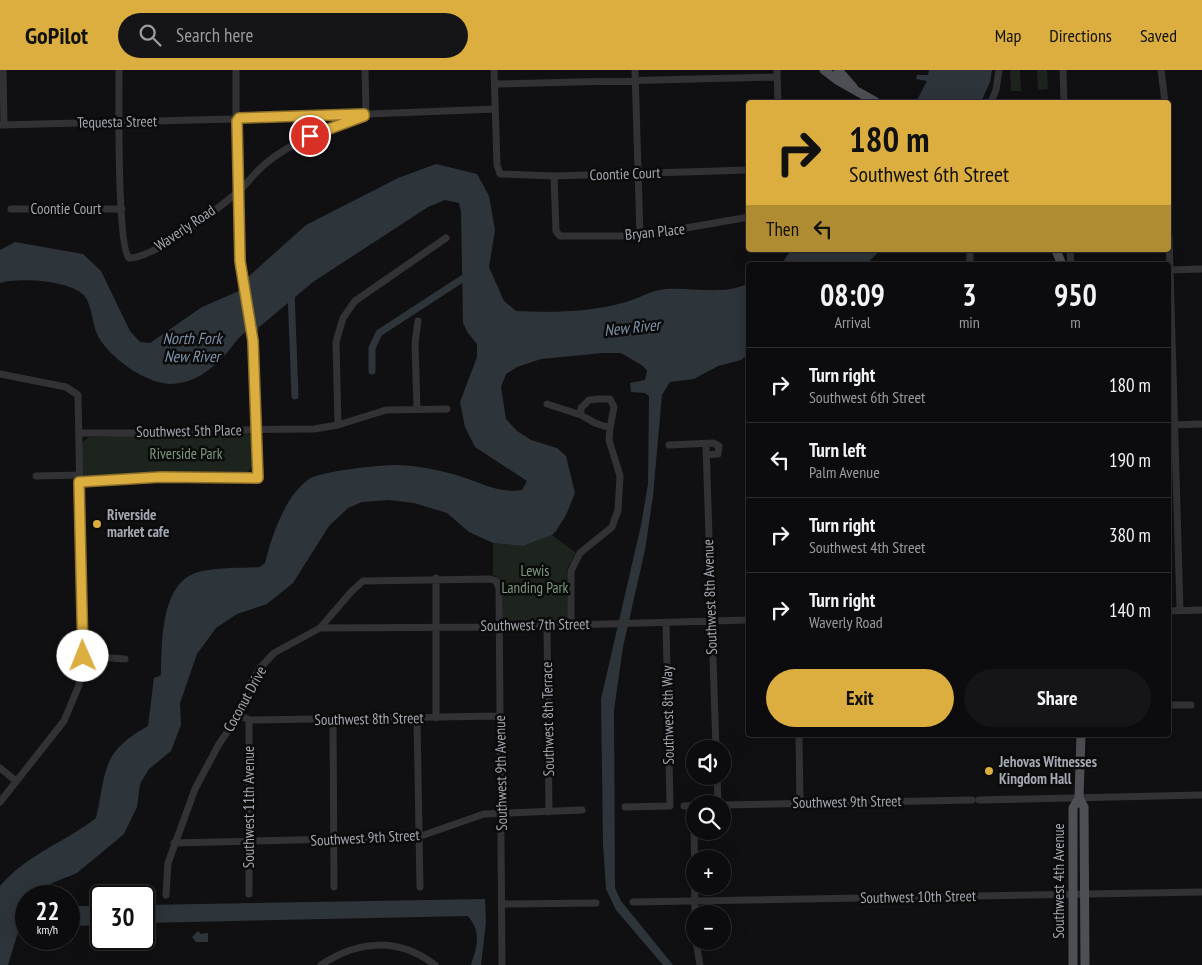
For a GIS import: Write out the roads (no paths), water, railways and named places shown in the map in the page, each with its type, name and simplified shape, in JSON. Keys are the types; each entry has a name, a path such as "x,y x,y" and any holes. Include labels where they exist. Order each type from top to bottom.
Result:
{"main road":[{"path":"824,70 837,80 873,100"},
{"path":"838,70 857,90"},
{"name":"Southwest 4th Avenue","path":"1074,965 1073,808 1079,798 1081,737"},
{"name":"Southwest 4th Avenue","path":"1079,798 1084,807 1085,965"}],"street":[{"path":"2,124 3,70"},
{"path":"119,70 122,209"},
{"path":"36,476 79,479 161,477 258,478 251,329 240,261 236,70"},
{"path":"365,70 366,114 495,109 494,70"},
{"path":"635,70 640,236"},
{"path":"992,100 996,90 999,70"},
{"path":"1063,70 1064,100"},
{"path":"1161,70 1165,100"},
{"path":"494,84 777,74 778,100"},
{"name":"Coontie Court","path":"495,109 497,165 500,174 554,176 746,170"},
{"name":"Tequesta Street","path":"2,124 366,114"},
{"name":"Waverly Road","path":"122,209 125,251 129,258 140,256 169,242 239,191 265,163 298,142 366,114"},
{"name":"Bryan Place","path":"554,176 556,231 560,236 640,236 746,218"},
{"name":"Coontie Court","path":"11,209 122,209"},
{"path":"338,425 336,342 343,318 355,301 446,238"},
{"path":"1171,270 1202,269"},
{"path":"417,409 415,343 418,321"},
{"path":"1171,373 1180,610"},
{"path":"0,374 73,391 78,395 83,656 79,685 64,721 0,802"},
{"path":"571,625 572,571 580,553 612,527 618,510 620,476 608,440 614,407 610,400 589,400 581,408 581,415"},
{"path":"547,404 581,415 595,423 610,428"},
{"name":"Southwest 5th Place","path":"79,433 180,433 314,429 338,425 380,411 447,409"},
{"path":"1172,425 1202,424"},
{"path":"669,445 706,445 715,443 720,448 718,454 706,455"},
{"name":"Southwest 8th Avenue","path":"706,445 716,740"},
{"path":"436,578 436,718"},
{"name":"Coconut Drive","path":"166,895 168,863 195,789 219,744 239,715 250,684 260,668 274,653 320,628 363,581 436,578 490,579 496,581"},
{"name":"Southwest 9th Avenue","path":"496,581 499,588 500,627 502,965"},
{"path":"1171,611 1202,610"},
{"name":"Southwest 7th Street","path":"320,628 500,627 746,620"},
{"name":"Southwest 8th Way","path":"625,807 670,806 666,623"},
{"name":"Southwest 8th Terrace","path":"547,626 549,812"},
{"path":"83,656 125,659"},
{"path":"1171,705 1191,705"},
{"name":"Southwest 8th Street","path":"239,715 249,720 500,716"},
{"path":"417,718 420,887"},
{"name":"Southwest 11th Avenue","path":"249,720 249,894"},
{"path":"333,720 334,887"},
{"path":"799,737 800,803"},
{"path":"0,768 16,781"},
{"name":"Southwest 9th Street","path":"731,805 1202,795"},
{"name":"Southwest 9th Street","path":"174,843 418,837 484,814 582,810"},
{"path":"693,905 694,840"},
{"name":"Southwest 10th Street","path":"633,902 1202,892"},
{"path":"502,904 596,903"},
{"path":"321,965 351,948 366,945 385,945 415,953 435,965"},
{"path":"698,950 700,965"}],"water":[{"path":"929,70 992,70 990,82 982,100 917,100 927,81 916,79 917,75 928,75"},
{"path":"436,164 477,174 489,196 495,230 489,267 504,301 516,311 557,312 585,310 626,302 650,292 661,290 719,290 746,284 746,356 741,360 718,366 694,379 670,382 662,395 653,496 645,550 623,647 614,710 615,888 621,901 673,965 663,965 616,910 606,889 603,844 601,699 641,525 648,484 649,396 645,393 631,392 630,383 645,380 647,371 643,366 621,353 603,353 541,359 517,367 506,374 501,387 506,419 517,431 531,440 557,448 566,456 575,493 566,515 556,531 552,535 523,546 493,543 469,532 447,513 414,503 389,500 362,502 348,508 329,526 293,583 267,604 237,614 216,628 197,654 180,703 181,725 171,751 149,769 140,784 137,807 124,834 77,873 48,885 15,885 15,942 8,965 0,965 0,886 10,875 34,857 96,818 105,775 113,754 132,736 148,726 154,678 161,675 163,632 166,616 176,588 186,578 206,570 260,567 265,563 271,540 293,495 309,479 325,473 396,465 416,466 449,473 503,490 522,490 527,481 475,447 465,427 460,402 477,357 477,344 463,323 461,212 459,203 445,200 428,207 313,282 258,328 259,330 257,331 255,328 242,335 208,371 186,382 160,383 140,375 121,362 99,338 86,298 80,292 59,284 32,280 0,283 0,250 15,242 83,254 101,271 130,331 140,342 150,343 202,307 248,287 248,277 306,225 398,178"},
{"path":"790,252 879,252 868,262 783,262"},
{"path":"485,899 486,922 481,965 471,965 477,934 468,916 155,923 155,905"},
{"path":"80,906 90,906 90,925 80,926"},
{"path":"198,931 201,934 208,933 208,942 196,942 192,937"}],"waterway":[{"path":"372,371 372,348 379,333 462,279"},
{"path":"291,291 295,396"}],"place":[{"name":"Riverside market cafe","path":"97,524"},
{"name":"Jehovas Witnesses Kingdom Hall","path":"989,771"}],"water label":[{"name":"New River","path":"632,327"},
{"name":"North Fork New River","path":"192,347"}],"park label":[{"name":"Riverside Park","path":"186,454"},
{"name":"Lewis Landing Park","path":"535,580"}]}
